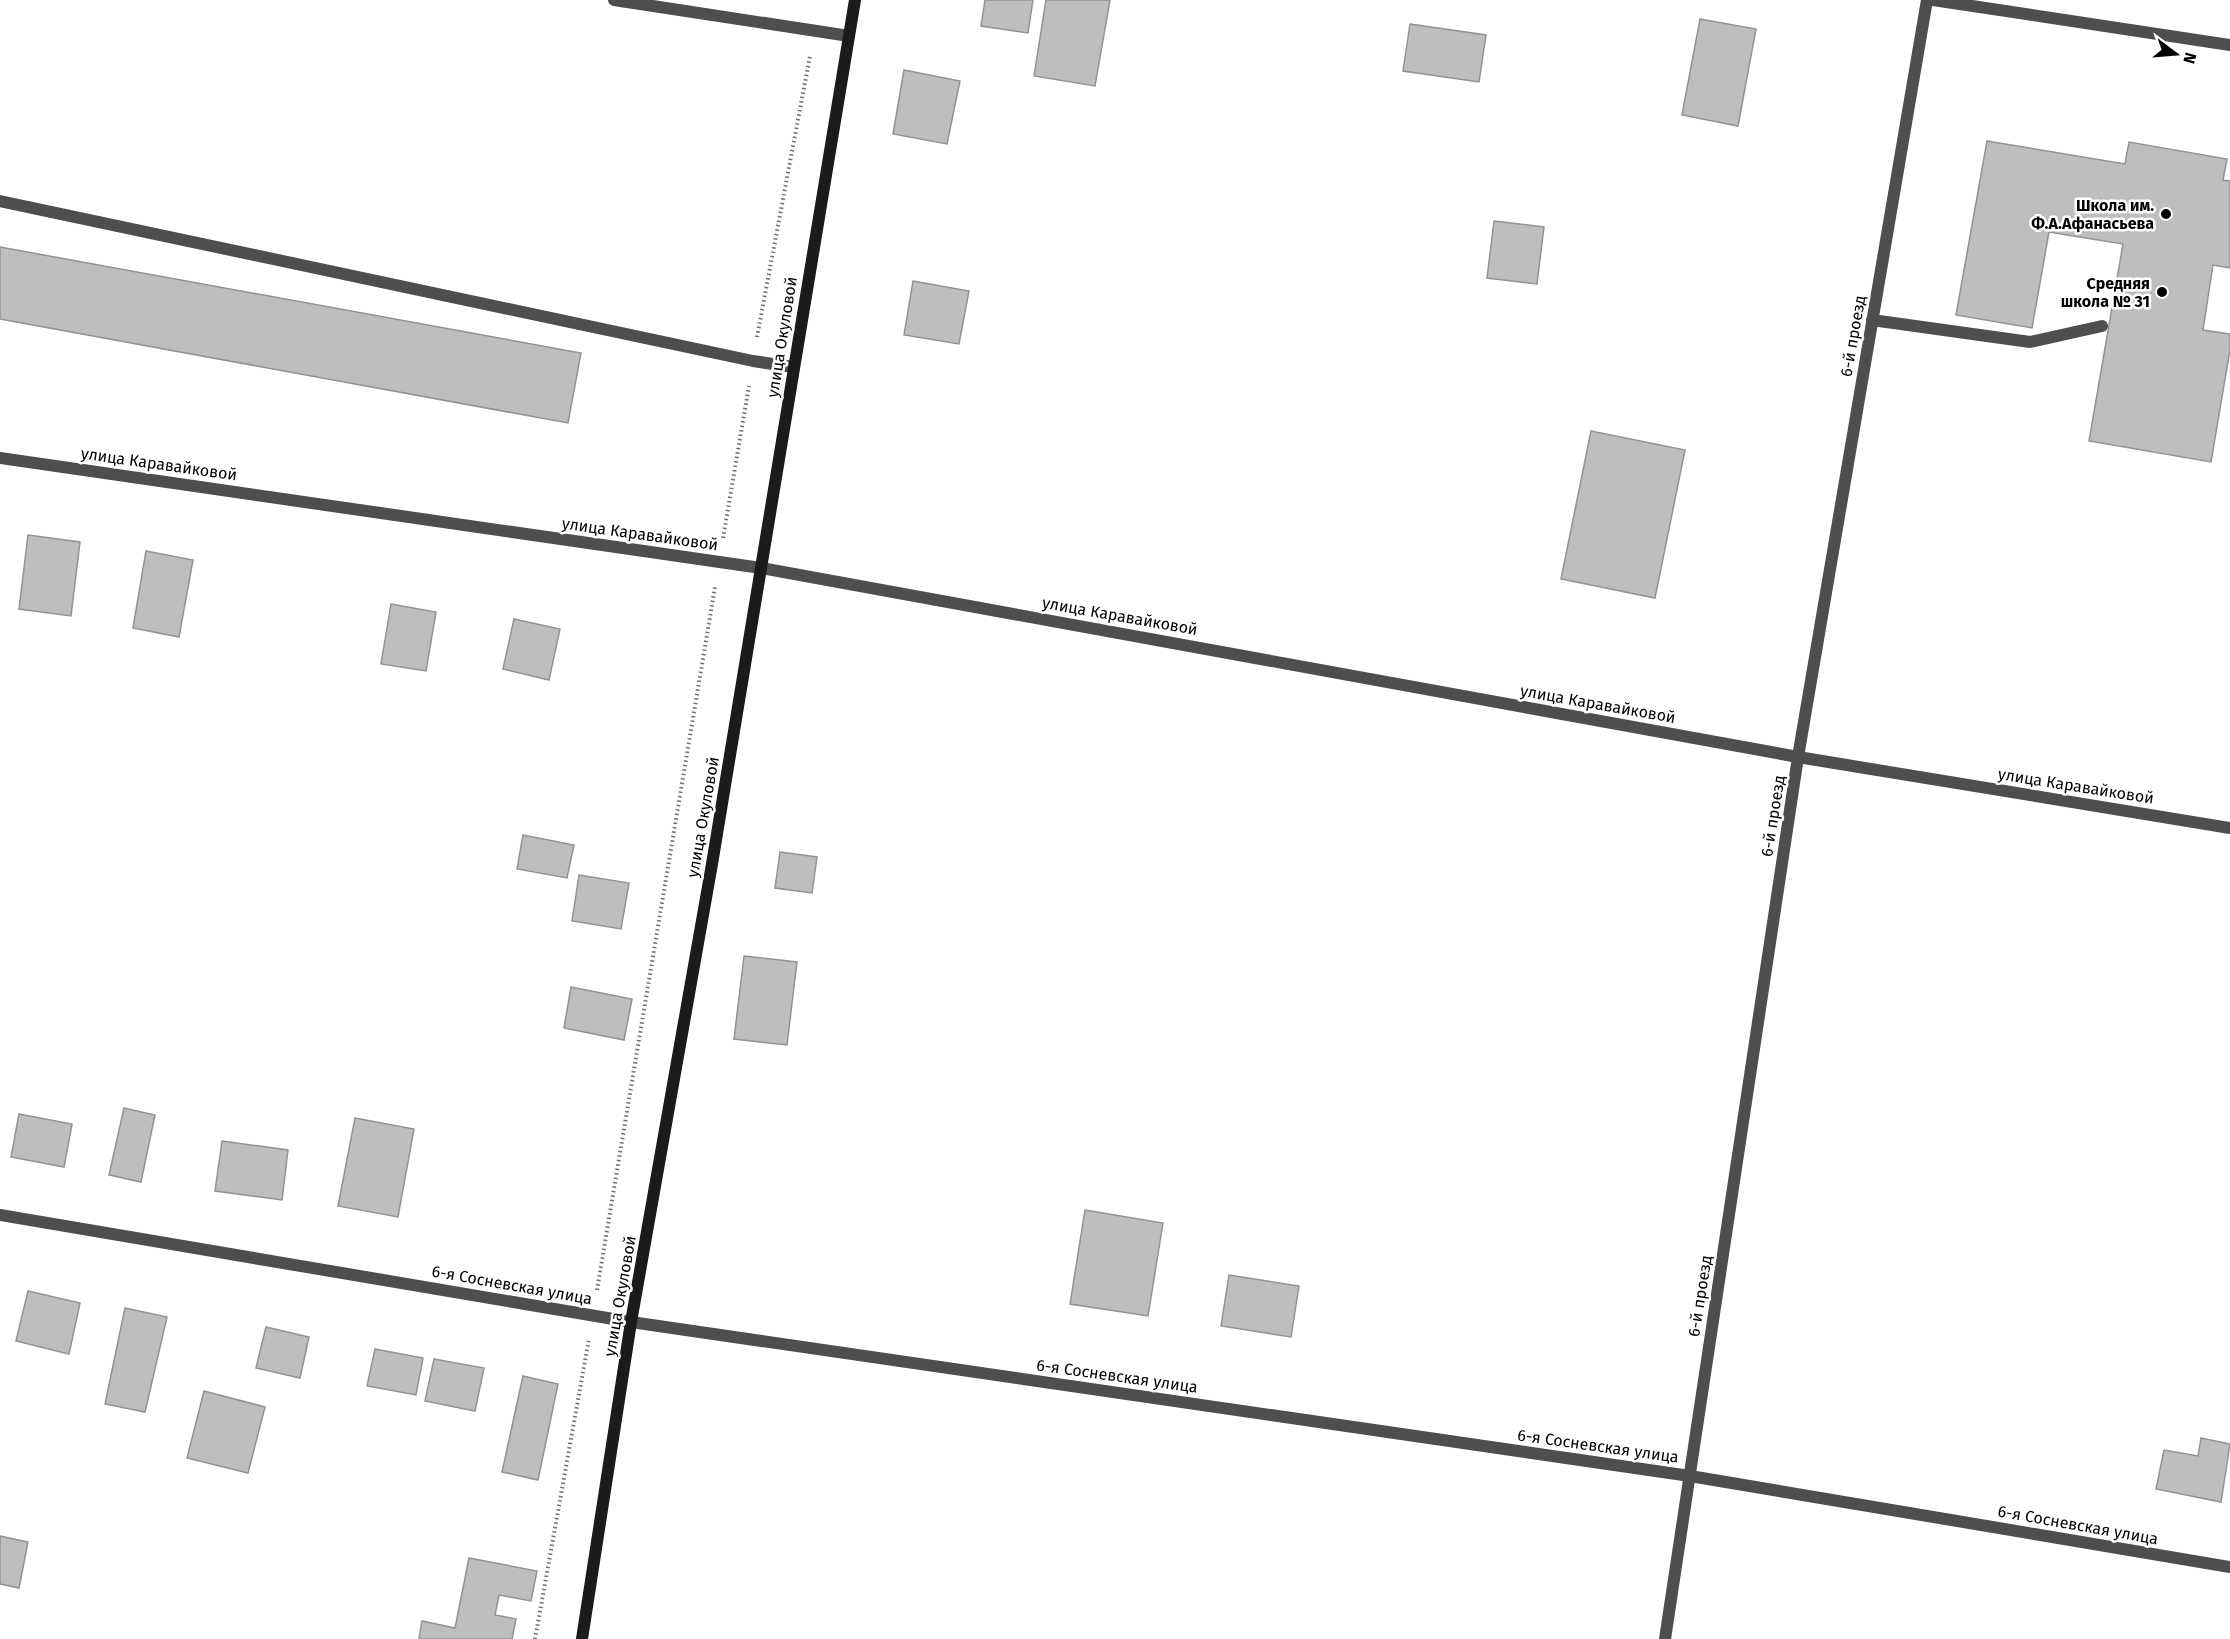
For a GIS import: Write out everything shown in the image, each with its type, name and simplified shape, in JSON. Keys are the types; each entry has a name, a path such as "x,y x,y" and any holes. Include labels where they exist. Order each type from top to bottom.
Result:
{"main road":[{"name":"улица Окуловой","path":"582,1639 631,1322 712,864 855,0"}],"street":[{"path":"614,0 849,36"},
{"name":"6-й проезд","path":"1665,1639 1798,758 1927,0"},
{"path":"1933,0 2230,45"},
{"path":"0,201 753,361 793,367"},
{"path":"1872,320 2030,342 2102,326"},
{"name":"улица Каравайковой","path":"0,458 761,568 1798,758 2230,828"},
{"name":"6-я Сосневская улица","path":"0,1215 631,1322 1690,1476 2230,1567"}],"path":[{"path":"535,1639 593,1316 753,361 815,32"}],"building":[{"path":"985,0 1033,0 1028,33 981,26"},
{"path":"1046,0 1110,0 1095,86 1034,76"},
{"path":"1700,19 1756,29 1738,126 1682,115"},
{"path":"1410,24 1486,35 1479,82 1403,71"},
{"path":"904,70 960,81 947,144 893,134"},
{"name":"Средняя школа № 31","path":"1987,141 2125,164 2129,142 2227,159 2223,180 2230,181 2230,268 2213,265 2203,330 2230,334 2230,350 2211,462 2089,441 2123,244 2049,232 2032,328 1956,315"},
{"path":"1494,221 1544,227 1537,284 1487,278"},
{"path":"0,247 581,353 568,423 0,319"},
{"path":"913,281 969,291 959,344 904,335"},
{"path":"1591,431 1685,450 1655,598 1561,579"},
{"path":"28,535 80,542 71,616 19,609"},
{"path":"146,551 193,560 179,637 133,628"},
{"path":"391,604 436,612 426,671 381,664"},
{"path":"514,619 560,629 549,680 503,669"},
{"path":"523,835 574,845 567,878 517,869"},
{"path":"780,852 817,857 812,893 775,888"},
{"path":"579,875 629,883 621,929 572,921"},
{"path":"744,956 797,962 787,1045 734,1039"},
{"path":"571,987 632,999 624,1040 564,1028"},
{"path":"124,1108 155,1115 141,1182 109,1175"},
{"path":"19,1114 72,1124 64,1167 11,1157"},
{"path":"355,1118 414,1129 398,1217 338,1206"},
{"path":"222,1141 288,1150 282,1200 215,1191"},
{"path":"1085,1210 1163,1223 1148,1316 1070,1304"},
{"path":"1229,1275 1299,1286 1291,1337 1221,1326"},
{"path":"28,1291 80,1303 69,1354 16,1341"},
{"path":"125,1308 167,1317 145,1412 105,1404"},
{"path":"266,1327 309,1337 300,1378 256,1368"},
{"path":"375,1349 423,1358 416,1395 367,1386"},
{"path":"434,1359 484,1368 475,1411 425,1401"},
{"path":"523,1376 558,1384 538,1480 502,1472"},
{"path":"204,1391 265,1407 248,1473 187,1458"},
{"path":"2201,1438 2230,1444 2221,1502 2156,1489 2164,1450 2198,1456"},
{"path":"0,1536 28,1542 19,1588 0,1584"},
{"path":"469,1558 537,1571 531,1601 499,1595 495,1615 516,1619 512,1639 419,1639 422,1621 455,1628"}],"place":[{"name":"Школа им. Ф.А.Афанасьева","path":"2166,214"},
{"name":"Средняя школа № 31","path":"2162,292"}]}
